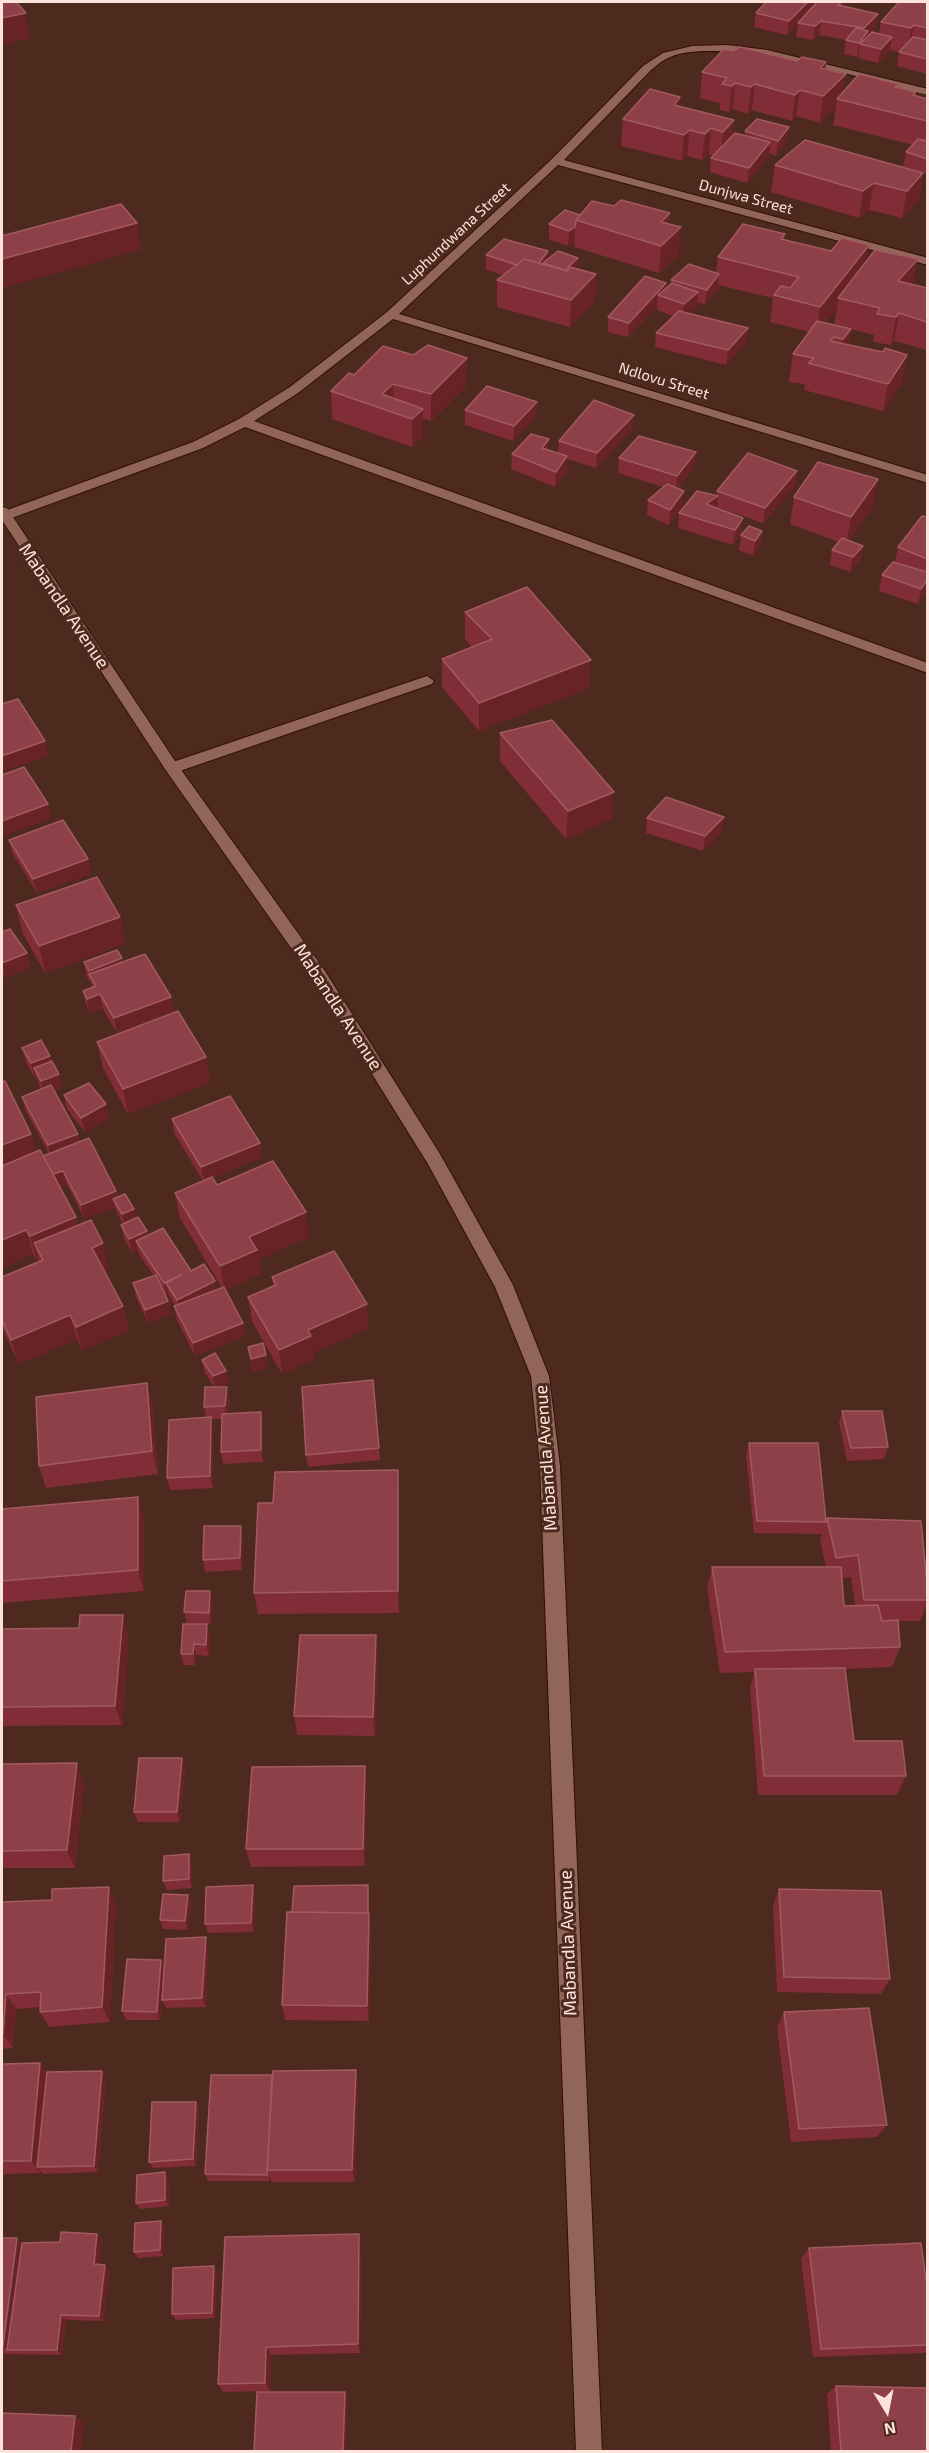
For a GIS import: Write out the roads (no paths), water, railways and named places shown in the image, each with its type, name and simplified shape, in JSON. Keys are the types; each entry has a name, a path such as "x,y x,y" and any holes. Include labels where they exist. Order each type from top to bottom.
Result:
{"street":[{"name":"Luphundwana Street","path":"3,514 198,445 244,422 294,390 391,315 556,161 647,68 663,56 692,49 728,48 767,53 927,92"},
{"name":"Dunjwa Street","path":"556,161 927,262"},
{"name":"Ndlovu Street","path":"391,315 927,479"},
{"path":"244,422 927,668"},
{"name":"Mabandla Avenue","path":"3,514 172,768 319,975 434,1159 504,1285 540,1376 550,1466 589,2451"},
{"path":"172,768 427,681"}]}
